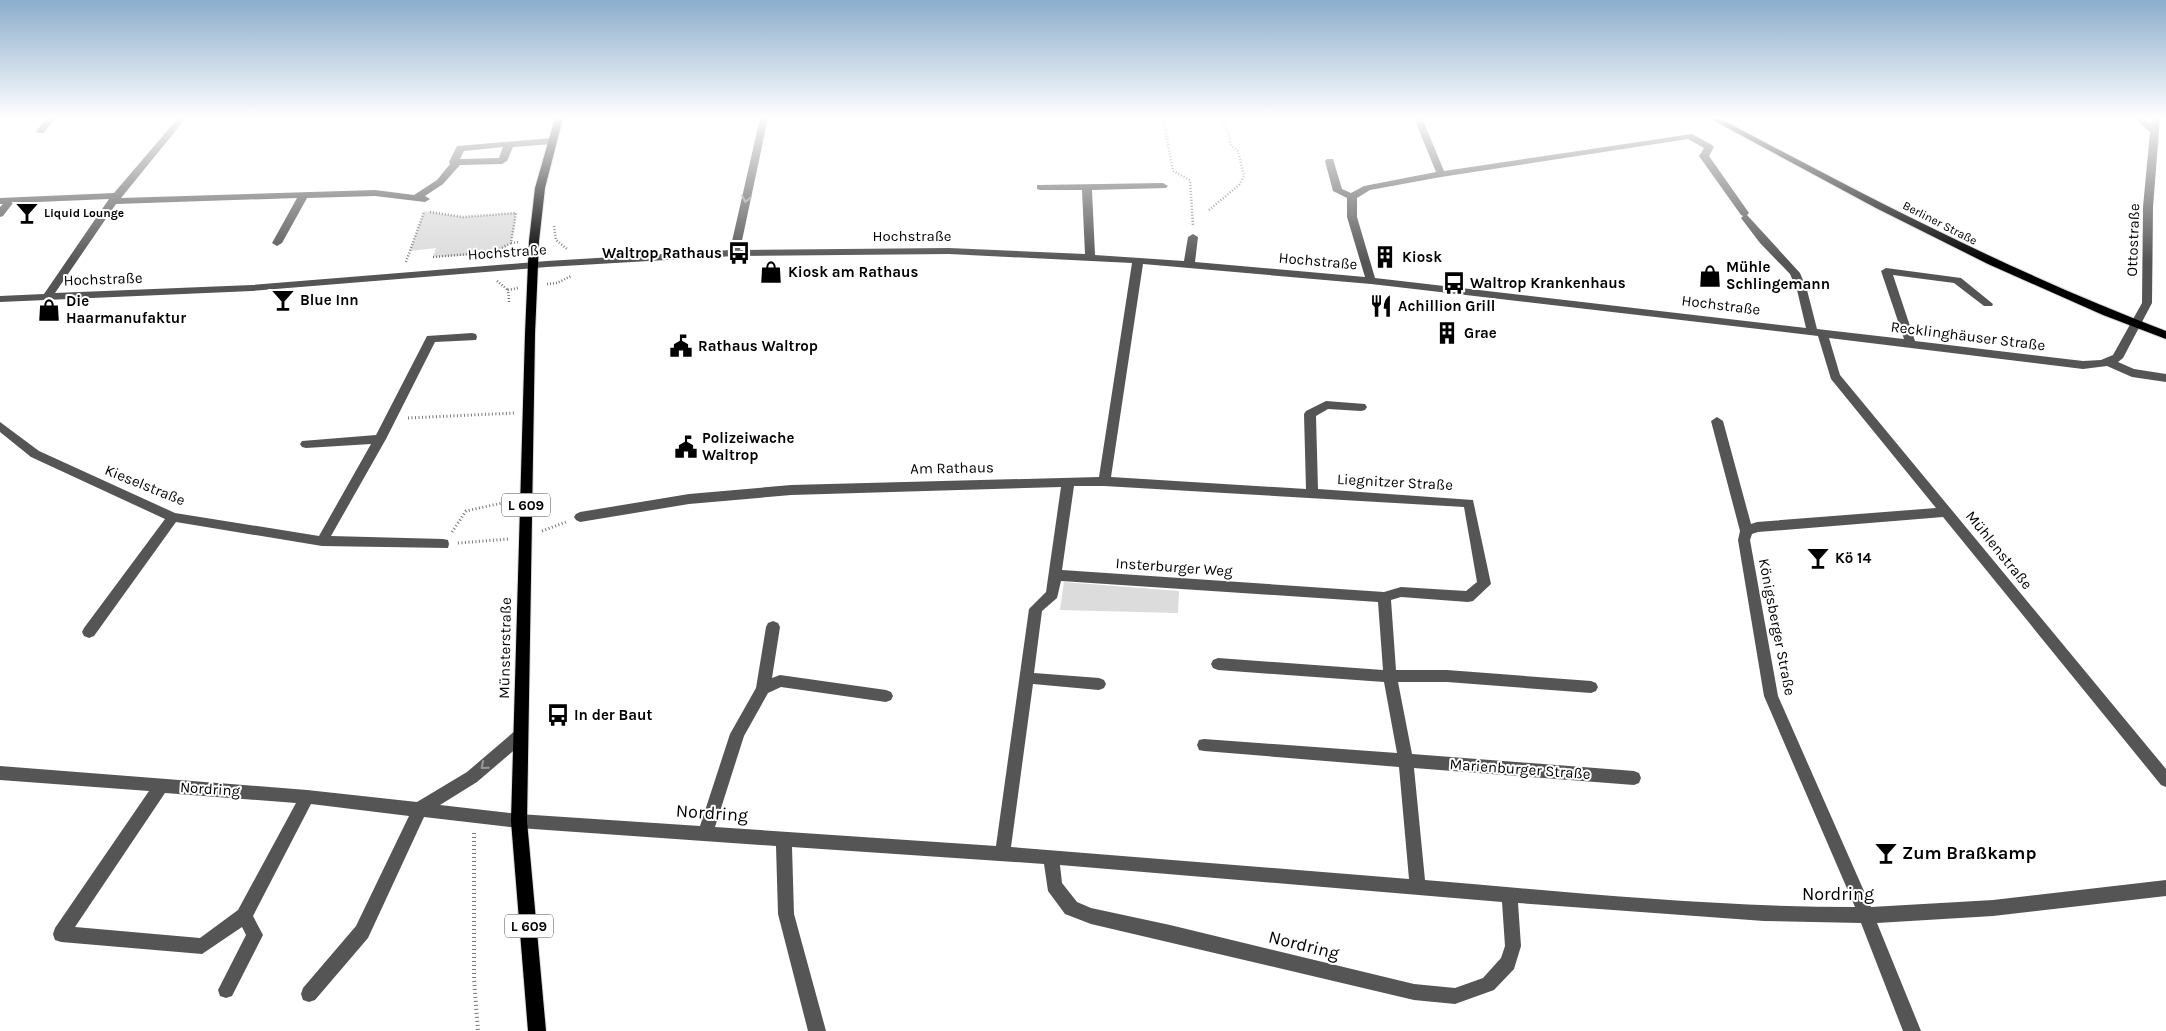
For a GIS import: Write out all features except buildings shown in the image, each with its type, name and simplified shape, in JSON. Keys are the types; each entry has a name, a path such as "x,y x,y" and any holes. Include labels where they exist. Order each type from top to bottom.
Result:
{"main road":[{"name":"L 609","path":"533,265 540,188 546,166"},
{"name":"Berliner Straße","path":"1805,166 1973,254 2135,324"},
{"name":"Münsterstraße","path":"533,265 519,820 537,1031"},
{"path":"2135,324 2166,335"}],"street":[{"path":"47,297 115,198 142,166"},
{"path":"0,214 5,201 375,194 420,198 440,182 453,166"},
{"path":"734,253 753,166"},
{"path":"1331,166 1338,191 1352,197"},
{"path":"1352,197 1368,188 1441,174 1438,166"},
{"name":"Mühlenstraße","path":"1441,174 1492,166"},
{"name":"Mühlenstraße","path":"1711,166 1764,241 1795,273 1835,376 2166,780"},
{"name":"Ottostraße","path":"2135,324 2147,303 2148,207 2155,166"},
{"path":"1087,186 1090,257"},
{"path":"1040,187 1163,186"},
{"path":"277,244 304,195"},
{"path":"1352,197 1352,217 1371,281"},
{"path":"1189,265 1193,237"},
{"name":"Hochstraße","path":"0,299 252,288 533,265 734,253 949,251 1138,260 1371,281 1817,332"},
{"path":"1104,481 1138,260"},
{"path":"1911,344 1886,271 1957,280 1988,304"},
{"path":"2110,363 2118,358 2135,324"},
{"name":"Recklinghäuser Straße","path":"1817,332 2083,366 2098,366 2110,363 2132,372 2166,378"},
{"path":"322,541 380,439 431,339 472,337"},
{"path":"1312,494 1310,414 1326,405 1361,407"},
{"name":"Königsberger Straße","path":"1717,421 1746,531 1744,540 1771,696 1866,914 1912,1031"},
{"name":"Kieselstraße","path":"0,426 35,454 172,517 322,541 443,544"},
{"path":"306,444 380,439"},
{"name":"Am Rathaus","path":"580,516 689,499 791,490 1104,481"},
{"name":"Liegnitzer Straße","path":"1104,481 1469,503 1484,584 1468,597 1401,592 1384,597"},
{"path":"1002,854 1036,609 1052,594 1068,482"},
{"path":"1746,531 1757,527 1948,512"},
{"path":"89,632 172,517"},
{"name":"Insterburger Weg","path":"1055,575 1384,597"},
{"path":"1384,597 1390,676 1406,761 1418,886"},
{"path":"706,832 737,734 763,689 772,627"},
{"path":"1218,664 1390,676 1447,676 1591,687"},
{"path":"1026,678 1099,684"},
{"path":"763,689 780,681 886,696"},
{"path":"309,994 362,932 420,809 472,777 521,735"},
{"name":"Marienburger Straße","path":"1204,745 1634,778"},
{"name":"Nordring","path":"0,772 307,797 519,820 1051,857 1510,895 1819,916 1989,910 2166,888"},
{"path":"161,786 61,934 202,946 244,916 307,797"},
{"path":"784,839 786,914 817,1031"},
{"name":"Nordring","path":"1051,857 1054,886 1072,908 1091,916 1170,933 1414,992 1456,996 1488,984 1508,963 1514,946 1510,895"},
{"path":"226,990 255,935 244,916"}],"path":[{"path":"1172,166 1173,171 1190,180 1193,237"},
{"path":"1209,210 1239,185 1244,176 1242,166"},
{"path":"401,276 424,211 463,217 516,213"},
{"path":"494,252 507,246 510,242"},
{"path":"509,302 508,290 557,283 566,280 574,274"},
{"path":"390,419 529,412"},
{"path":"443,544 466,511 526,497"},
{"path":"443,544 526,537 580,516"},
{"path":"474,815 474,979 478,1031"}],"shaded area":[{"path":"424,211 463,217 516,213 512,237 509,244 504,248 485,254 433,257 436,248 410,251"},
{"path":"1064,582 1179,591 1178,613 1060,610"}],"place":[{"name":"Liquid Lounge","path":"27,213"},
{"name":"Waltrop Rathaus","path":"739,253"},
{"name":"Kiosk","path":"1385,257"},
{"name":"Kiosk am Rathaus","path":"771,272"},
{"name":"Mühle Schlingemann","path":"1710,276"},
{"name":"Waltrop Krankenhaus","path":"1454,283"},
{"name":"Blue Inn","path":"283,300"},
{"name":"Achillion Grill","path":"1381,306"},
{"name":"Die Haarmanufaktur","path":"49,310"},
{"name":"Grae","path":"1447,333"},
{"name":"Rathaus Waltrop","path":"681,346"},
{"name":"Polizeiwache Waltrop","path":"686,447"},
{"name":"Kö 14","path":"1818,558"},
{"name":"In der Baut","path":"558,715"},
{"name":"Zum Braßkamp","path":"1886,853"}]}
